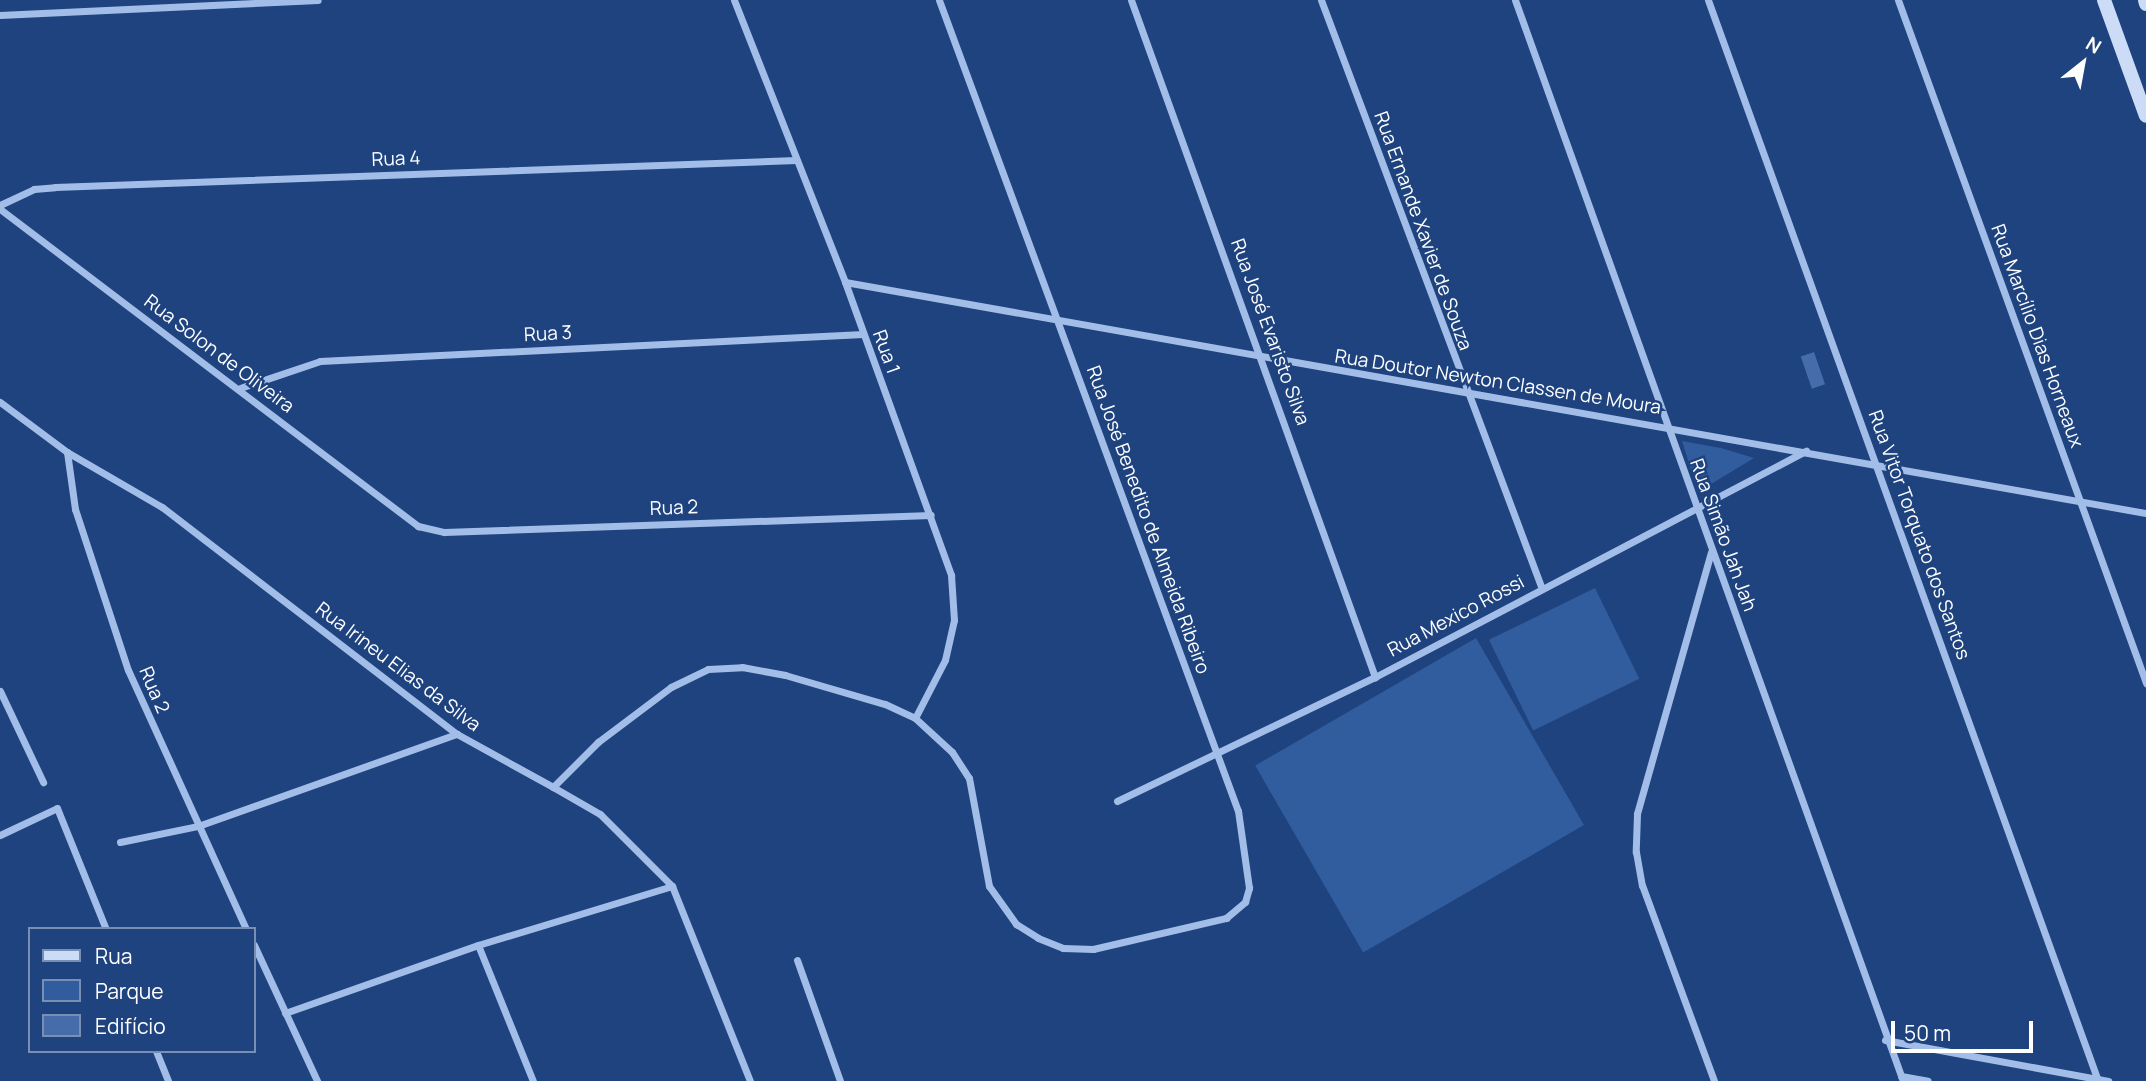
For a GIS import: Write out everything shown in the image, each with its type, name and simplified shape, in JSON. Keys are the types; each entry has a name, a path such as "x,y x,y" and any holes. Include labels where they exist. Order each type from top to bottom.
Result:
{"main road":[{"path":"2104,0 2146,116"}],"street":[{"path":"0,15 318,0"},
{"name":"Rua 1","path":"734,0 845,282 951,575 954,620 945,660 915,718"},
{"name":"Rua José Benedito de Almeida Ribeiro","path":"915,718 952,751 969,778 979,817 981,860 989,886 1016,924 1063,948 1093,949 1226,918 1245,902 1249,888 1244,833 1216,749 939,0"},
{"name":"Rua José Evaristo Silva","path":"1131,0 1264,358 1375,677"},
{"name":"Rua Ernande Xavier de Souza","path":"1321,0 1542,589"},
{"name":"Rua Simão Jah Jah","path":"1515,0 1885,1040 1902,1079"},
{"name":"Rua Vitor Torquato dos Santos","path":"1708,0 2098,1080"},
{"name":"Rua Marcílio Dias Horneaux","path":"1898,0 2146,683"},
{"name":"Rua 4","path":"0,207 34,189 55,187 797,160"},
{"name":"Rua Solon de Oliveira","path":"0,207 418,526"},
{"name":"Rua Doutor Newton Classen de Moura","path":"845,282 1468,396 1667,425 2146,513"},
{"name":"Rua 3","path":"240,388 320,361 863,334"},
{"name":"Rua Irineu Elias da Silva","path":"0,402 67,452 162,507 457,734 553,786"},
{"name":"Rua 2","path":"67,452 75,509 128,670 245,927"},
{"name":"Rua Mexico Rossi","path":"1117,801 1216,749 1375,677 1806,452"},
{"name":"Rua 2","path":"418,526 444,532 931,515"},
{"path":"1712,550 1637,814 1636,852 1643,885 1714,1081"},
{"path":"750,1081 672,886 639,846 600,814 553,786 598,742 671,687 708,669 742,667 785,675 915,718"},
{"path":"0,691 43,782"},
{"path":"120,842 198,825 457,734"},
{"path":"0,835 57,808 105,927"},
{"path":"285,1013 478,945 672,886"},
{"path":"478,945 533,1081"},
{"path":"256,949 317,1081"},
{"path":"797,960 840,1081"},
{"path":"1885,1040 2108,1081"},
{"path":"157,1053 168,1081"},
{"path":"1902,1079 1928,1081"}],"green space":[{"path":"1682,441 1721,448 1754,458 1698,492"},
{"path":"1595,588 1639,679 1533,731 1489,640"},
{"path":"1476,638 1584,825 1363,953 1255,766"}],"building":[{"path":"1814,352 1825,384 1812,389 1801,357"}]}
